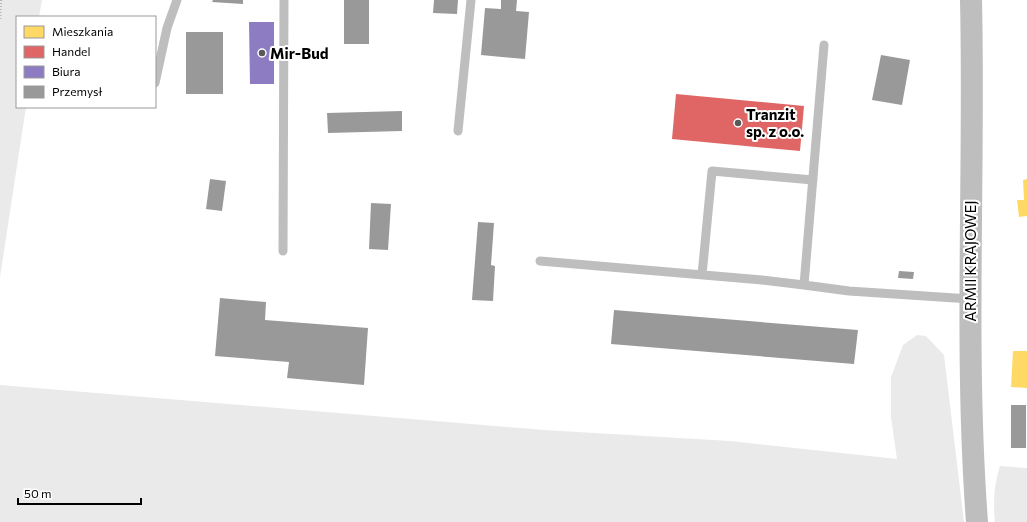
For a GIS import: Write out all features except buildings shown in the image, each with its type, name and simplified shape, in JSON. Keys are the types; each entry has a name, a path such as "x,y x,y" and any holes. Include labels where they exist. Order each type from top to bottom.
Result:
{"street":[{"name":"ARMII KRAJOWEJ","path":"971,0 970,299 972,452 977,522"}],"lane":[{"path":"156,78 167,28 177,0"},
{"path":"283,251 284,0"},
{"path":"458,131 471,0"},
{"path":"804,285 824,45"},
{"path":"702,275 712,171 813,180"},
{"path":"540,262 702,275 849,291 970,299"}],"path":[{"path":"0,19 1,0"}],"shaded area":[{"path":"0,0 42,0 39,16 16,16 16,108 26,108 0,277"},
{"path":"917,335 926,336 944,355 964,522 0,522 0,385 544,430 730,441 897,459 891,417 891,377 903,345"},
{"path":"1000,466 1027,468 1027,522 995,522 994,494"}],"place":[{"name":"Mir-Bud","path":"262,53"},
{"name":"Tranzit sp. z o.o.","path":"738,123"}]}
